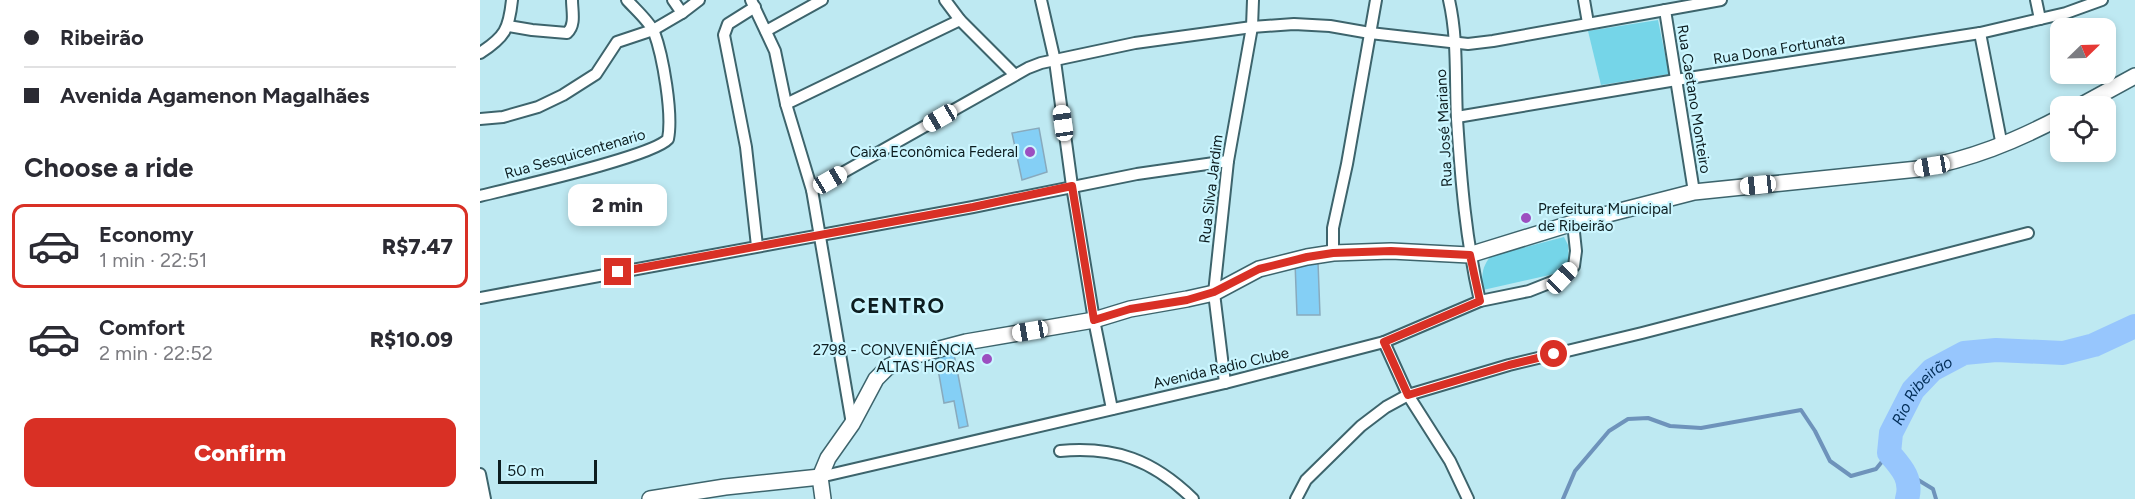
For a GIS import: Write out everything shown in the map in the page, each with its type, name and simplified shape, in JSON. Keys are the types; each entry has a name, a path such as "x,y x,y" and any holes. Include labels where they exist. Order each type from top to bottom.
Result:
{"street":[{"path":"480,53 503,34 508,26 512,0"},
{"path":"508,26 567,33 571,30 573,22 572,0"},
{"path":"627,0 653,30"},
{"path":"673,0 682,14"},
{"path":"480,120 503,117 538,107 563,95 596,74 617,42 653,30 682,14 699,0"},
{"path":"766,31 822,0"},
{"path":"945,0 960,20 1015,75"},
{"path":"1041,0 1055,61 1072,186 1094,320 1112,409"},
{"name":"Rua Silva Jardim","path":"1225,383 1214,292 1228,161 1252,27 1253,0"},
{"path":"1333,253 1333,228 1347,164 1376,0"},
{"name":"Rua José Mariano","path":"1449,0 1455,41 1457,117 1470,255 1480,301"},
{"path":"1584,0 1588,23"},
{"path":"812,190 1034,66 1135,43 1252,27 1294,24 1330,26 1468,44 1720,0"},
{"path":"2036,0 2040,19"},
{"name":"Rua Dona Fortunata","path":"1457,117 1676,80 1980,33 2086,7 2102,0"},
{"path":"757,246 746,147 724,35 728,24 753,4 775,51 786,104 812,190 852,424"},
{"name":"Rua Caetano Monteiro","path":"1665,10 1694,192"},
{"path":"786,104 960,20"},
{"name":"Rua Sesquicentenario","path":"480,196 544,181 624,158 666,142 670,130 665,81 653,30"},
{"path":"1980,33 2002,146"},
{"path":"2098,96 2135,76"},
{"path":"823,499 820,477 828,458 852,424 876,379 888,368 909,357 966,342 1094,320 1130,309 1187,300 1214,292 1259,269 1286,261 1333,253 1391,251 1470,255 1573,223 1694,192 1918,169 1946,164 2002,146 2050,122"},
{"path":"480,298 1137,174 1228,161"},
{"name":"Avenida Radio Clube","path":"820,477 1225,383 1384,342 1480,301 1529,291 1562,278 1574,266 1576,250 1573,223"},
{"path":"1296,499 1306,480 1361,426 1386,407 1408,395 1509,365 2028,233"},
{"path":"1384,342 1408,395 1450,461 1468,499"},
{"path":"1060,451 1099,450 1122,454 1164,474 1193,499"},
{"path":"480,474 485,499"},
{"path":"650,499 725,487 820,477"}],"shaded area":[{"path":"1658,20 1669,74 1601,85 1588,31"},
{"path":"1564,237 1568,245 1569,263 1563,270 1483,290 1483,272 1491,256"}],"building":[{"name":"Caixa Econômica Federal","path":"1039,128 1047,172 1022,180 1012,133"},
{"path":"1295,262 1318,262 1320,315 1297,315"},
{"path":"953,349 968,426 959,428 954,401 944,403 935,352"}],"waterway":[{"name":"Rio Ribeirão","path":"1907,499 1907,479 1902,468 1889,453 1891,433 1913,390 1932,370 1964,353 1996,350 2063,353 2094,345 2135,326"},
{"path":"1563,499 1575,471 1609,431 1628,419 1648,418 1670,426 1701,428 1801,410 1830,461 1851,476 1876,469 1889,453"},
{"path":"1905,472 1933,489 1936,499"}],"place":[{"name":"Caixa Econômica Federal","path":"1030,152"},
{"name":"Prefeitura Municipal de Ribeirão","path":"1526,218"},
{"name":"2798 - CONVENIÊNCIA ALTAS HORAS","path":"987,359"}],"district":[{"name":"CENTRO","path":"898,306"}],"route":[{"path":"618,272 973,207 1072,186 1094,320 1130,309 1187,300 1214,292 1259,269 1307,257 1333,253 1391,251 1470,255 1480,301 1384,342 1408,395 1554,354"}]}
